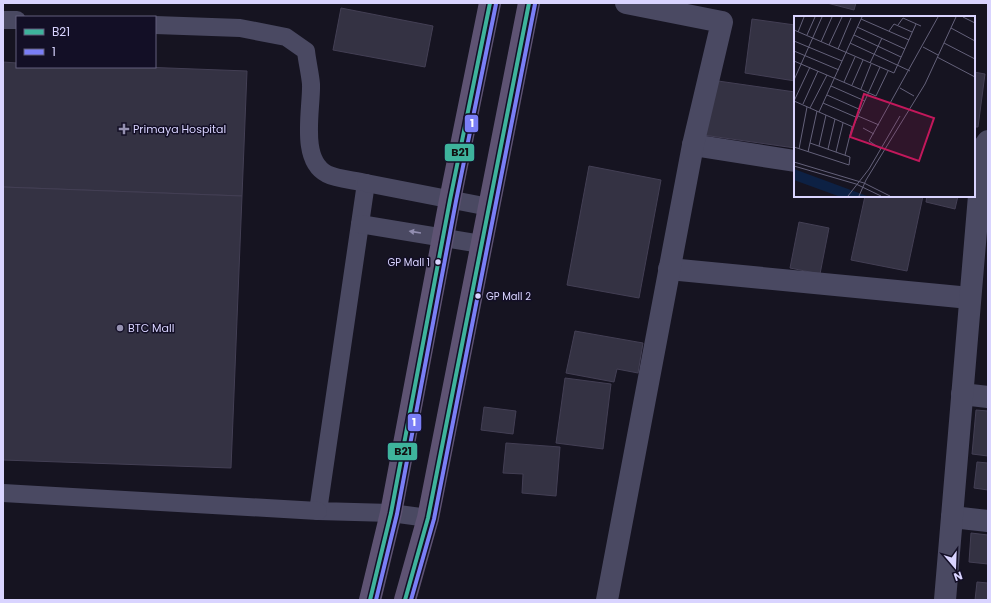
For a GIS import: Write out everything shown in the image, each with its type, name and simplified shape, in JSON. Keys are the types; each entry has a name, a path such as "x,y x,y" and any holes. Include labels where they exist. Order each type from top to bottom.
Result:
{"main road":[{"path":"370,600 391,513 450,200 490,3"},
{"path":"405,600 428,518 529,3"}],"street":[{"path":"607,600 693,145 722,22 626,3"},
{"path":"945,600 970,298 980,274 983,148 988,141"},
{"path":"693,145 794,161"},
{"path":"669,270 970,298"},
{"path":"962,394 988,397"},
{"path":"952,517 988,521"}],"lane":[{"path":"3,20 16,20"},
{"path":"156,25 240,28 286,37 306,50 311,84 308,141 318,166 327,174 488,207"},
{"path":"318,511 366,183"},
{"path":"360,224 481,244"},
{"path":"3,493 318,511 391,513 428,518"}],"building":[{"path":"827,3 856,3 854,10"},
{"path":"341,8 433,26 425,67 333,50"},
{"path":"752,19 794,25 794,81 745,73"},
{"name":"Primaya Hospital","path":"3,62 16,63 16,68 156,68 247,71 242,196 3,187"},
{"path":"975,72 985,74 978,127 975,127"},
{"path":"711,80 794,92 794,148 703,135"},
{"path":"589,166 661,180 639,298 567,285"},
{"name":"BTC Mall","path":"3,187 242,196 231,468 3,460"},
{"path":"865,197 923,197 907,271 851,260"},
{"path":"927,197 958,197 955,209 926,202"},
{"path":"799,222 829,228 820,274 790,268"},
{"path":"575,331 643,343 638,373 617,369 614,382 566,373"},
{"path":"565,378 611,384 603,449 556,443"},
{"path":"484,407 516,411 513,434 481,430"},
{"path":"976,410 988,411 988,456 972,454"},
{"path":"506,443 560,447 556,496 522,493 523,474 503,473"},
{"path":"977,462 988,463 988,490 974,488"},
{"path":"971,533 988,535 988,564 969,562"},
{"path":"977,582 988,583 988,600 975,600"}],"transit line":[{"name":"B21","path":"370,600 391,513 450,200 490,3"},
{"name":"B21","path":"405,600 428,518 529,3"},
{"name":"1","path":"376,600 397,514 456,201 496,4"},
{"name":"1","path":"411,600 434,519 535,4"}],"place":[{"name":"Primaya Hospital","path":"124,129"},
{"name":"GP Mall 1","path":"438,262"},
{"name":"GP Mall 2","path":"478,296"},
{"name":"BTC Mall","path":"120,328"}]}
